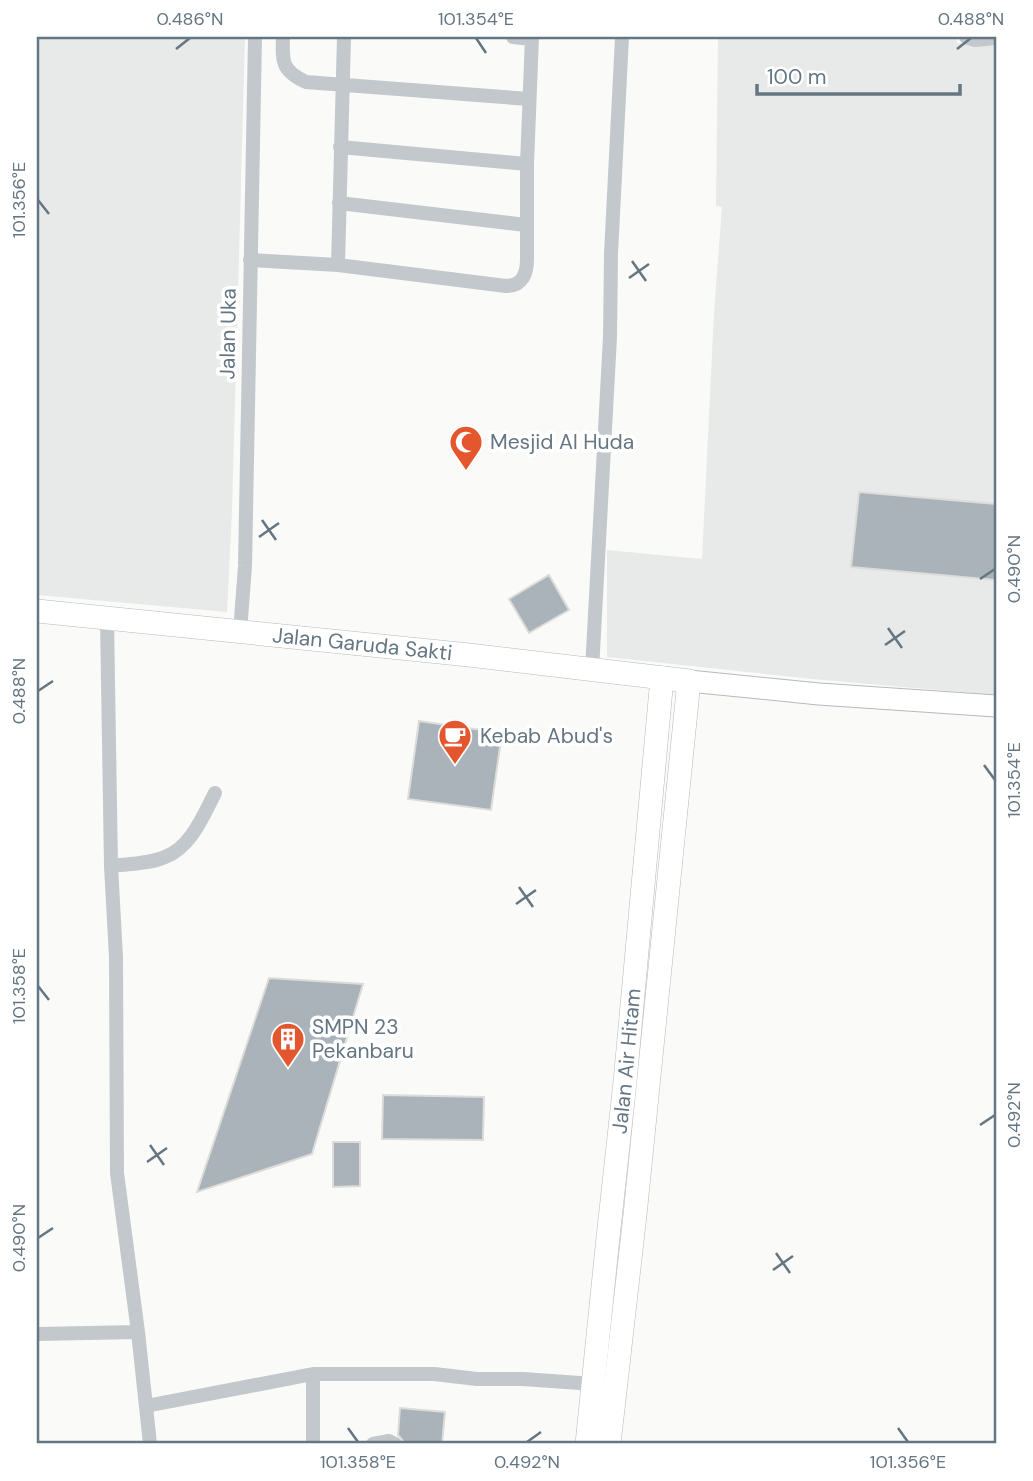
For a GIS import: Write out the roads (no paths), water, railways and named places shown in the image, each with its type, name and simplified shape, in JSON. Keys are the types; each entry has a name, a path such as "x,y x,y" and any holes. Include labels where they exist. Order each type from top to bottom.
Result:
{"highway":[{"name":"Jalan Garuda Sakti","path":"37,611 469,655 688,681"},
{"name":"Jalan Air Hitam","path":"587,1444 625,1082 662,678"},
{"name":"Jalan Air Hitam","path":"610,1444 688,681"}],"main road":[{"path":"688,681 820,694 996,706"}],"street":[{"name":"Jalan Uka","path":"240,632 244,566 254,37"},
{"path":"283,37 282,56 285,67 289,73 306,82 530,99"},
{"path":"338,265 344,37"},
{"path":"250,260 338,265 514,286 520,282 527,271 527,164 532,38 513,37"},
{"path":"592,670 610,338 611,254 622,37"},
{"path":"965,37 975,40 996,38"},
{"path":"340,147 527,164"},
{"path":"339,203 526,225"},
{"path":"107,620 111,866 117,982 117,1172 138,1332 149,1444"},
{"path":"111,866 159,859 175,852 188,840 215,793"},
{"path":"37,1334 138,1332"},
{"path":"313,1374 313,1444"},
{"path":"146,1406 313,1374 434,1374 594,1384"},
{"path":"373,1444 389,1441 395,1444"}],"place":[{"name":"Mesjid Al Huda","path":"466,472"},
{"name":"Kebab Abud's","path":"455,766"},
{"name":"SMPN 23 Pekanbaru","path":"288,1069"}]}
